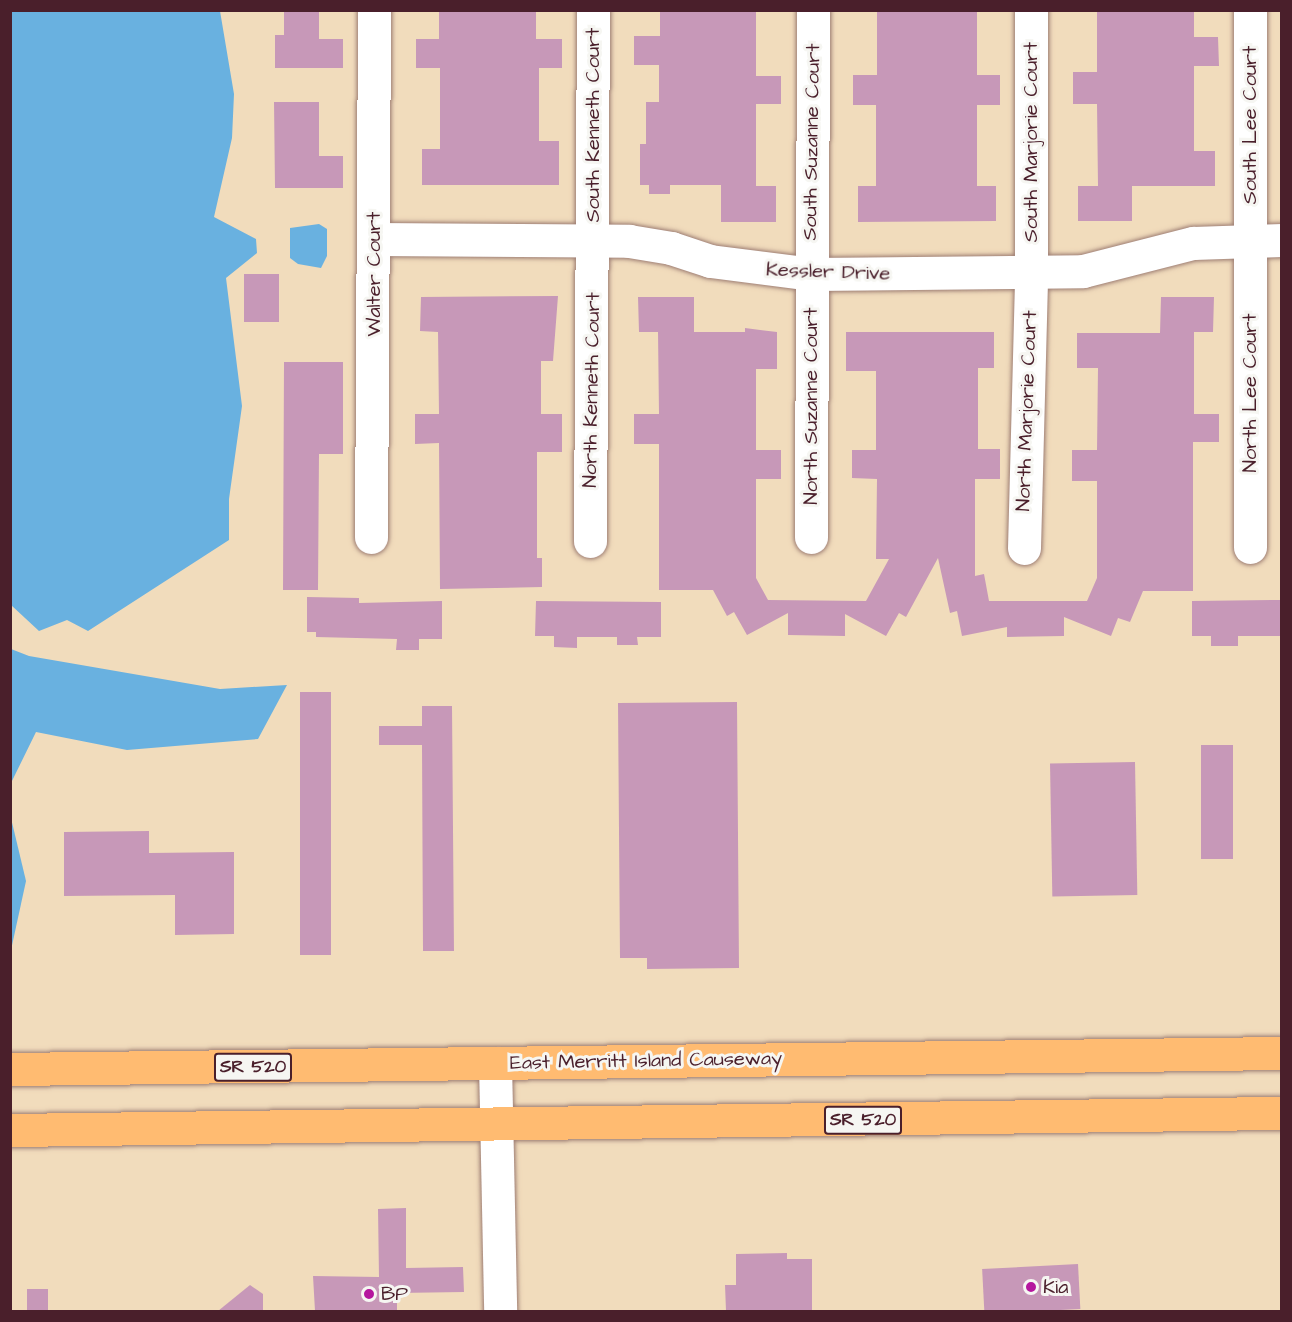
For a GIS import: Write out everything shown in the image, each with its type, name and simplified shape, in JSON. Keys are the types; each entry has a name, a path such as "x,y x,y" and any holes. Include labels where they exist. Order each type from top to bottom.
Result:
{"main road":[{"name":"East Merritt Island Causeway","path":"10,1069 1281,1053"},
{"name":"SR 520","path":"10,1130 495,1126 1281,1113"}],"street":[{"name":"Walter Court","path":"371,537 374,10"},
{"name":"South Kenneth Court","path":"593,10 593,240"},
{"name":"South Suzanne Court","path":"811,274 813,10"},
{"name":"South Marjorie Court","path":"1031,10 1031,274"},
{"name":"South Lee Court","path":"1250,10 1266,240"},
{"name":"Kessler Drive","path":"374,239 629,241 671,248 710,261 811,274 1031,274 1083,271 1194,243 1266,240"},
{"name":"North Kenneth Court","path":"590,541 593,240"},
{"name":"North Lee Court","path":"1250,547 1266,240"},
{"name":"North Suzanne Court","path":"811,274 811,537"},
{"name":"North Marjorie Court","path":"1024,548 1031,274"},
{"path":"495,1063 500,1311"}],"water":[{"path":"10,11 220,11 234,94 232,138 214,217 256,239 257,253 226,278 242,406 229,499 229,540 88,631 67,620 39,631 11,605"},
{"path":"319,224 327,229 327,256 321,268 298,264 290,258 290,228"},
{"path":"11,649 29,656 220,689 287,685 258,739 127,750 36,732 11,783"},
{"path":"10,814 26,881 11,950 10,950"}],"building":[{"path":"284,10 319,10 319,39 343,39 343,68 275,68 275,35 284,35"},
{"path":"439,10 536,10 536,39 562,39 562,68 539,68 539,141 559,141 559,185 422,185 422,149 440,149 440,68 416,68 416,39 439,39"},
{"path":"660,10 756,10 756,76 781,76 781,104 756,104 756,186 776,186 776,222 721,222 721,185 670,185 670,194 649,194 649,185 640,185 640,144 646,144 646,102 659,102 659,65 634,65 634,36 660,36"},
{"path":"877,10 977,10 977,75 1000,75 1000,105 977,105 977,186 996,186 996,221 858,222 858,186 876,186 876,105 853,105 853,75 877,75"},
{"path":"1097,10 1194,10 1194,37 1218,37 1219,66 1194,66 1194,151 1215,151 1215,186 1132,186 1132,221 1078,221 1078,186 1098,186 1097,104 1073,104 1073,72 1097,72"},
{"path":"274,102 319,102 319,156 343,156 343,188 275,188"},
{"path":"244,274 279,274 279,322 244,322"},
{"path":"558,296 553,361 541,361 541,414 562,414 562,452 537,452 537,558 542,558 542,587 440,589 439,443 415,444 415,414 439,414 438,332 420,331 421,297"},
{"path":"638,297 694,297 694,332 745,332 745,328 777,332 777,369 756,369 756,450 781,450 781,479 756,479 756,578 768,600 866,601 889,559 876,559 877,479 852,478 852,450 876,450 876,371 846,371 846,332 994,332 994,368 978,368 978,449 1000,449 1000,479 975,479 975,576 984,574 989,601 1087,601 1097,578 1097,481 1072,481 1072,450 1097,450 1098,368 1077,368 1077,333 1160,333 1161,297 1214,297 1213,332 1194,332 1194,414 1219,414 1219,442 1193,442 1193,591 1143,591 1130,622 1118,618 1111,636 1064,617 1064,636 1007,637 1007,627 962,636 957,611 950,613 938,558 906,617 899,613 886,636 845,614 845,636 788,635 788,613 747,635 734,612 727,616 713,590 659,590 659,444 634,444 634,414 659,414 658,332 639,332"},
{"path":"284,362 343,362 343,454 319,454 318,590 283,590"},
{"path":"307,597 359,598 359,603 442,601 442,639 419,639 419,650 396,650 397,639 316,637 316,632 307,632"},
{"path":"1281,600 1281,636 1238,636 1238,646 1211,646 1211,636 1192,636 1192,601"},
{"path":"536,601 661,602 661,637 637,637 638,645 617,645 617,637 577,637 577,648 554,647 554,636 535,636"},
{"path":"300,692 331,692 331,955 300,955"},
{"path":"737,702 739,968 647,969 647,958 620,958 618,703"},
{"path":"422,706 452,706 454,951 423,951 422,745 379,745 379,726 422,726"},
{"path":"1201,745 1233,745 1233,859 1201,859"},
{"path":"1135,762 1137,895 1052,896 1050,763"},
{"path":"149,831 149,853 234,852 234,934 175,935 175,895 64,896 64,832"},
{"path":"406,1208 406,1268 463,1267 464,1292 397,1293 397,1311 315,1311 313,1276 379,1277 378,1209"},
{"path":"787,1253 787,1259 812,1259 812,1311 726,1311 725,1285 736,1285 736,1254"},
{"name":"Kia","path":"1078,1264 1080,1309 984,1312 982,1269"},
{"path":"250,1285 263,1294 263,1311 218,1311"},
{"path":"27,1289 48,1289 48,1311 27,1311"}],"place":[{"name":"Kia","path":"1031,1287"},
{"name":"BP","path":"369,1294"}]}
